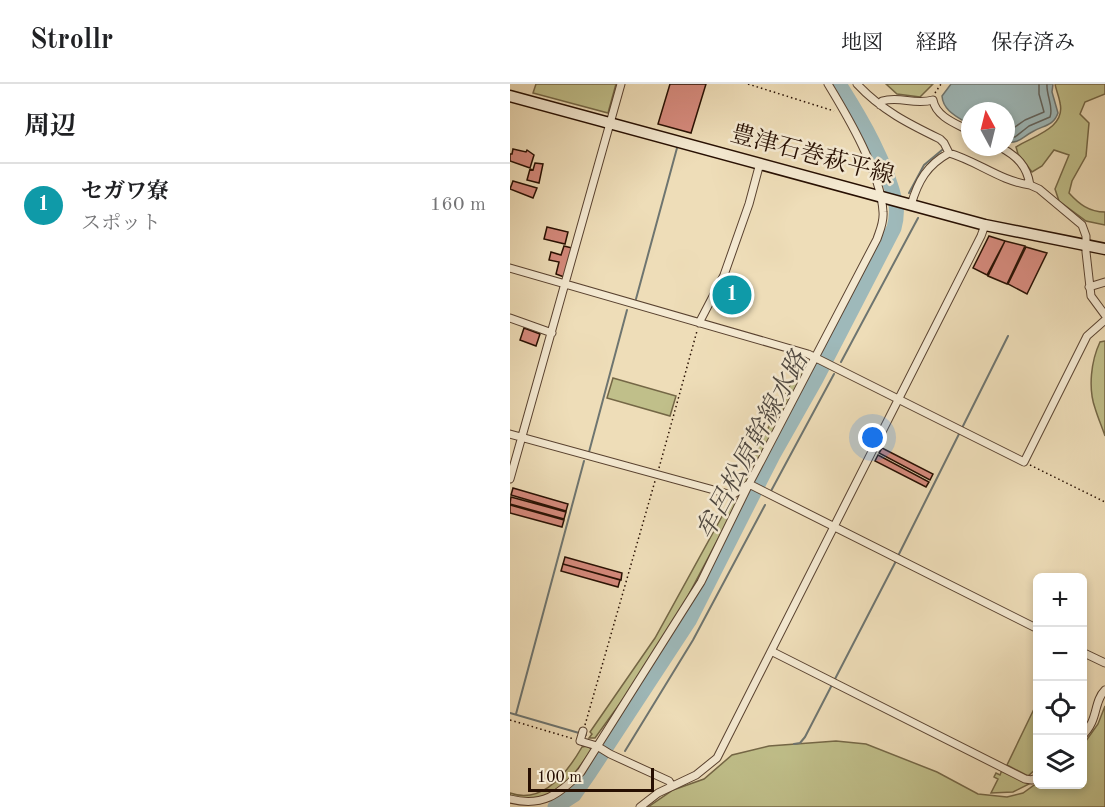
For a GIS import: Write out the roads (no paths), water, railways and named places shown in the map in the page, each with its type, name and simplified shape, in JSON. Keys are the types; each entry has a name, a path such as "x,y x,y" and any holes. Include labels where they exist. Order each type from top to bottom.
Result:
{"main road":[{"name":"豊津石巻萩平線","path":"510,96 985,225 1105,249"}],"street":[{"path":"510,479 621,84"},
{"path":"510,799 524,805 539,803 551,798 566,788 598,747 701,582 877,239 883,224 883,197 872,168 828,84"},
{"path":"857,84 892,115 940,140 949,153"},
{"path":"880,105 882,101 892,98 914,103 933,100 938,111 961,126"},
{"path":"510,268 816,358 1024,462 1087,336 1105,318 1089,287 1084,230 1076,219 1039,189 1002,178 960,156 949,153 935,160 928,167 909,204"},
{"path":"1014,156 1024,165 1030,185"},
{"path":"699,322 724,275 749,204 760,163"},
{"path":"640,807 658,793 696,775 717,758 985,225"},
{"path":"1089,287 1105,282"},
{"path":"510,318 552,333"},
{"path":"510,434 732,495 751,485"},
{"path":"751,485 1034,627"},
{"path":"771,651 1025,779 1033,780"},
{"path":"1087,654 1105,663"},
{"path":"1084,735 1093,723 1099,697 1105,690"},
{"path":"582,736 610,754 669,782 672,786"}],"water":[{"path":"951,84 1053,84 1052,92 1058,113 1056,118 1047,125 1015,141 1015,102 961,102 961,119 945,106 942,96"}],"waterway":[{"name":"牟呂松原幹線水路","path":"555,807 574,795 689,621 773,455 816,379 894,228 896,205 887,173 865,127 839,84"},
{"path":"636,299 677,148"},
{"path":"909,193 924,165 942,150"},
{"path":"841,362 918,218"},
{"path":"589,452 627,310"},
{"path":"898,556 1008,336"},
{"path":"771,491 834,374"},
{"path":"516,714 584,461"},
{"path":"625,751 693,640 765,505"},
{"path":"794,744 800,743 805,737 896,561"},
{"path":"510,713 586,735"}],"place":[{"name":"セガワ寮","path":"732,295"}]}
